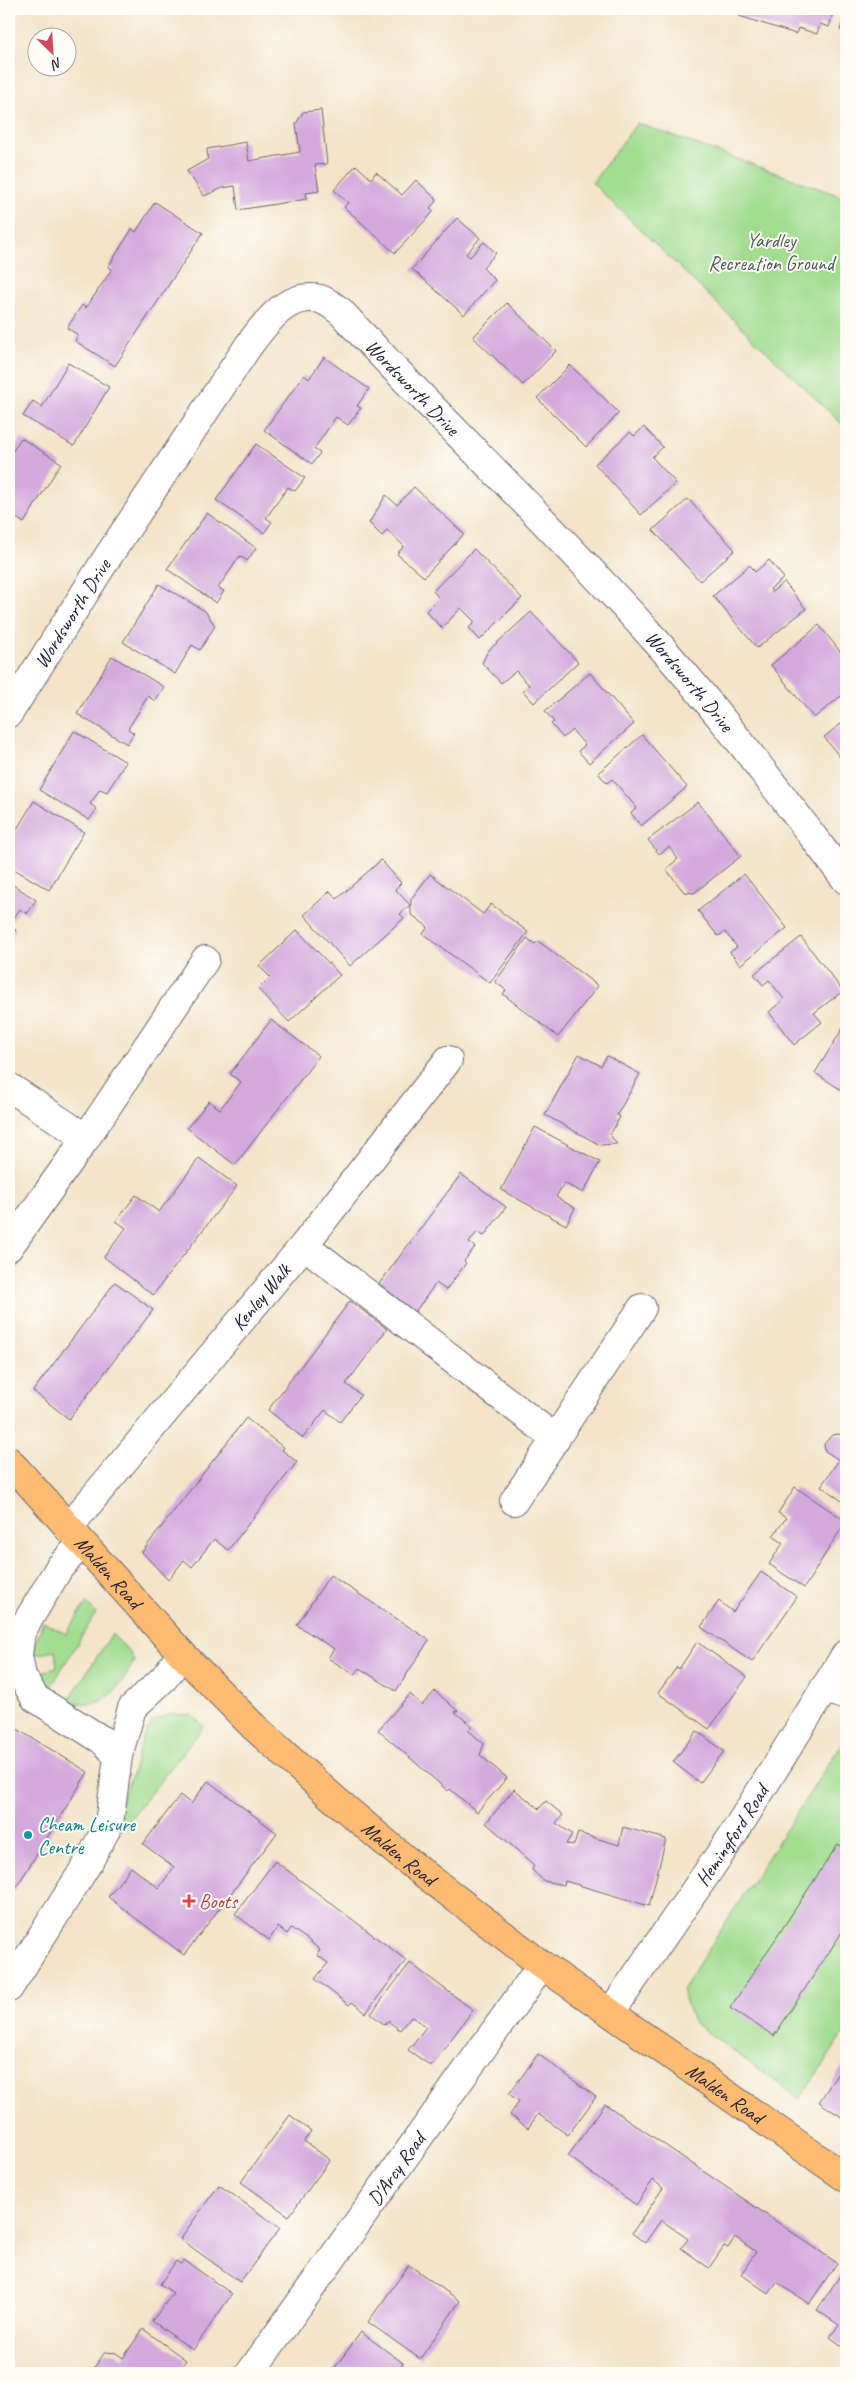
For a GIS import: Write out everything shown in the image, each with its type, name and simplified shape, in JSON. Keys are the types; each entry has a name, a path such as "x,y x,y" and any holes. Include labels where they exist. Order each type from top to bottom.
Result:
{"main road":[{"name":"Malden Road","path":"9,1461 182,1654 248,1721 333,1798 405,1859 542,1965 846,2178"}],"street":[{"name":"Wordsworth Drive","path":"9,713 116,545 249,345 270,318 283,306 306,298 322,300 340,310 656,641 740,742 846,880"},
{"path":"9,1247 86,1138 205,960"},
{"name":"Kenley Walk","path":"118,1756 102,1740 35,1698 22,1676 18,1655 22,1632 75,1536 448,1060"},
{"path":"9,1087 86,1138"},
{"path":"304,1245 556,1439"},
{"path":"514,1500 642,1308"},
{"path":"9,1988 88,1863 109,1824 118,1756 132,1708 164,1678 182,1654"},
{"name":"Hemingford Road","path":"611,2012 730,1838 835,1692 846,1654"},
{"name":"D'Arcy Road","path":"250,2373 542,1965"}],"green space":[{"name":"Yardley Recreation Ground","path":"637,123 846,198 846,428 592,183"},
{"path":"86,1603 96,1613 49,1690 37,1673 57,1668 55,1651 32,1655 43,1622 66,1634"},
{"path":"112,1634 129,1651 134,1661 122,1681 109,1696 101,1701 81,1704 68,1701"},
{"path":"170,1714 191,1715 204,1726 114,1839 108,1833 133,1772 142,1740 152,1722"},
{"path":"846,1737 846,2030 800,2099 693,2022 682,1990"}],"building":[{"path":"741,9 834,9 829,27 820,24 817,34 798,28 796,34 739,16"},
{"path":"846,11 846,32 840,30"},
{"path":"321,110 327,164 315,165 319,191 306,193 307,199 238,210 235,186 223,188 204,196 187,171 208,159 207,149 246,142 249,161 300,152 296,124 303,112"},
{"path":"356,165 371,179 376,172 402,195 416,180 437,200 430,208 434,211 395,253 344,207 348,203 334,190"},
{"path":"155,202 203,233 115,366 75,341 78,335 67,328 82,305 86,308 112,269 108,267 132,229 136,232"},
{"path":"457,218 480,238 466,254 470,257 484,242 496,253 483,268 495,280 464,315 412,269"},
{"path":"507,303 556,351 523,385 473,337"},
{"path":"324,357 369,389 357,406 361,408 348,425 336,417 314,449 320,453 312,464 264,430 304,375 309,379"},
{"path":"68,363 109,387 74,446 23,416 33,401 42,407"},
{"path":"570,365 619,413 586,447 537,398"},
{"path":"644,427 663,447 652,457 676,483 641,515 595,464 630,432 634,436"},
{"path":"21,438 61,463 24,523 9,513 9,457"},
{"path":"256,444 305,478 295,491 288,487 266,518 272,522 264,533 216,500"},
{"path":"414,487 464,534 424,577 397,554 404,546 387,530 382,536 369,523 386,495 397,505"},
{"path":"688,499 735,550 700,581 653,530"},
{"path":"207,513 256,548 247,561 240,556 218,588 224,591 216,603 167,569"},
{"path":"474,549 522,598 480,640 469,628 475,622 461,608 442,628 426,611 439,598 433,591"},
{"path":"769,560 784,578 770,589 772,592 784,582 806,609 757,648 713,596 750,565 755,572"},
{"path":"159,584 205,611 215,626 200,650 192,645 175,674 123,642"},
{"path":"531,612 578,662 534,703 523,691 529,685 516,671 501,683 482,663 488,651"},
{"path":"819,625 846,659 846,692 814,718 771,665"},
{"path":"112,656 164,687 155,701 148,696 128,729 134,733 127,744 77,714"},
{"path":"590,673 634,724 589,763 578,751 585,745 572,730 563,738 551,724 554,722 545,711"},
{"path":"846,720 846,765 824,737"},
{"path":"74,731 126,762 107,792 100,789 90,804 97,809 89,820 39,790"},
{"path":"642,735 687,787 641,826 631,813 637,808 612,779 607,783 598,773"},
{"path":"34,801 84,832 49,890 9,866 9,842"},
{"path":"698,802 741,856 694,893 684,892 666,869 678,859 669,847 659,854 648,840"},
{"path":"381,860 401,883 395,889 410,905 400,914 404,918 350,966 304,915 330,891 337,899"},
{"path":"430,874 483,914 491,904 528,932 490,983 423,934 428,927 411,914 411,899"},
{"path":"744,874 787,928 740,965 730,952 737,947 725,932 718,936 698,911"},
{"path":"9,882 36,900 27,914 20,909 9,925"},
{"path":"9,925 16,930 9,941"},
{"path":"297,930 340,975 289,1022 258,989 270,977 259,966"},
{"path":"801,937 843,991 814,1013 822,1022 794,1045 769,1012 784,999 769,980 763,985 754,974"},
{"path":"527,938 535,944 538,941 598,986 558,1037 503,994 506,990 495,982"},
{"path":"271,1020 319,1056 235,1165 187,1128 209,1101 220,1109 241,1082 230,1074"},
{"path":"846,1023 846,1093 815,1073"},
{"path":"579,1054 601,1066 607,1056 640,1074 617,1115 620,1117 610,1135 617,1144 600,1145 545,1115"},
{"path":"535,1127 600,1162 583,1193 564,1183 556,1197 575,1208 566,1225 501,1190"},
{"path":"199,1158 237,1186 153,1295 104,1257 126,1228 116,1221 136,1195 159,1212"},
{"path":"461,1174 506,1207 484,1236 477,1232 469,1243 475,1247 446,1290 436,1283 415,1312 379,1284"},
{"path":"115,1282 153,1310 69,1419 33,1391"},
{"path":"350,1301 387,1329 346,1384 361,1395 340,1422 325,1410 303,1438 268,1410"},
{"path":"246,1418 284,1448 282,1450 297,1462 228,1550 214,1539 192,1567 184,1560 168,1580 142,1552"},
{"path":"839,1434 846,1439 846,1504 821,1486 839,1460 825,1451 824,1444 832,1435"},
{"path":"795,1487 846,1521 804,1588 769,1564 783,1543 773,1536 786,1518 778,1513"},
{"path":"761,1572 797,1597 752,1662 701,1627 719,1601 733,1612"},
{"path":"330,1575 429,1640 396,1691 359,1668 355,1675 328,1658 334,1649 297,1625"},
{"path":"697,1642 747,1677 709,1729 658,1693 677,1667 679,1669"},
{"path":"435,1691 458,1711 455,1712 472,1726 468,1730 484,1744 480,1755 507,1778 477,1812 450,1789 448,1791 378,1730 410,1694 422,1705"},
{"name":"Cheam Leisure Centre","path":"9,1724 88,1772 9,1899"},
{"path":"697,1731 724,1751 700,1783 673,1762"},
{"path":"208,1781 277,1833 184,1955 108,1897 131,1867 159,1888 174,1867 143,1844 180,1795 191,1804"},
{"path":"514,1789 539,1809 546,1801 563,1815 556,1823 572,1834 566,1844 574,1845 578,1833 619,1845 623,1827 666,1839 649,1906 565,1881 564,1885 544,1881 532,1870 534,1865 486,1823"},
{"path":"838,1844 846,1849 846,1926 774,2036 730,2008"},
{"path":"275,1861 406,1960 366,2013 352,2002 349,2005 315,1979 328,1963 317,1955 320,1950 307,1939 291,1928 287,1934 278,1927 269,1940 235,1914"},
{"path":"410,1963 473,2010 431,2066 408,2050 426,2027 411,2016 400,2030 388,2021 385,2025 371,2014"},
{"path":"538,2054 596,2097 568,2135 538,2114 528,2128 510,2115 519,2101 509,2094"},
{"path":"846,2061 846,2120 819,2102"},
{"path":"605,2104 837,2263 809,2304 777,2282 769,2294 741,2274 756,2252 735,2237 728,2248 724,2246 709,2268 681,2248 688,2239 661,2220 645,2243 632,2233 663,2188 653,2180 636,2205 568,2156"},
{"path":"290,2115 311,2131 304,2141 330,2160 289,2216 241,2182"},
{"path":"219,2185 280,2228 240,2282 180,2239"},
{"path":"184,2260 232,2294 193,2350 152,2321 173,2293 160,2284 176,2261 181,2264"},
{"path":"409,2265 460,2301 420,2359 368,2322"},
{"path":"843,2271 846,2273 846,2349 830,2337 839,2325 817,2310"},
{"path":"143,2329 186,2360 177,2373 97,2373 94,2368 105,2352 116,2353 123,2358"},
{"path":"361,2332 403,2363 396,2373 331,2373"}],"place":[{"name":"Cheam Leisure Centre","path":"28,1835"},
{"name":"Boots","path":"189,1901"}]}
